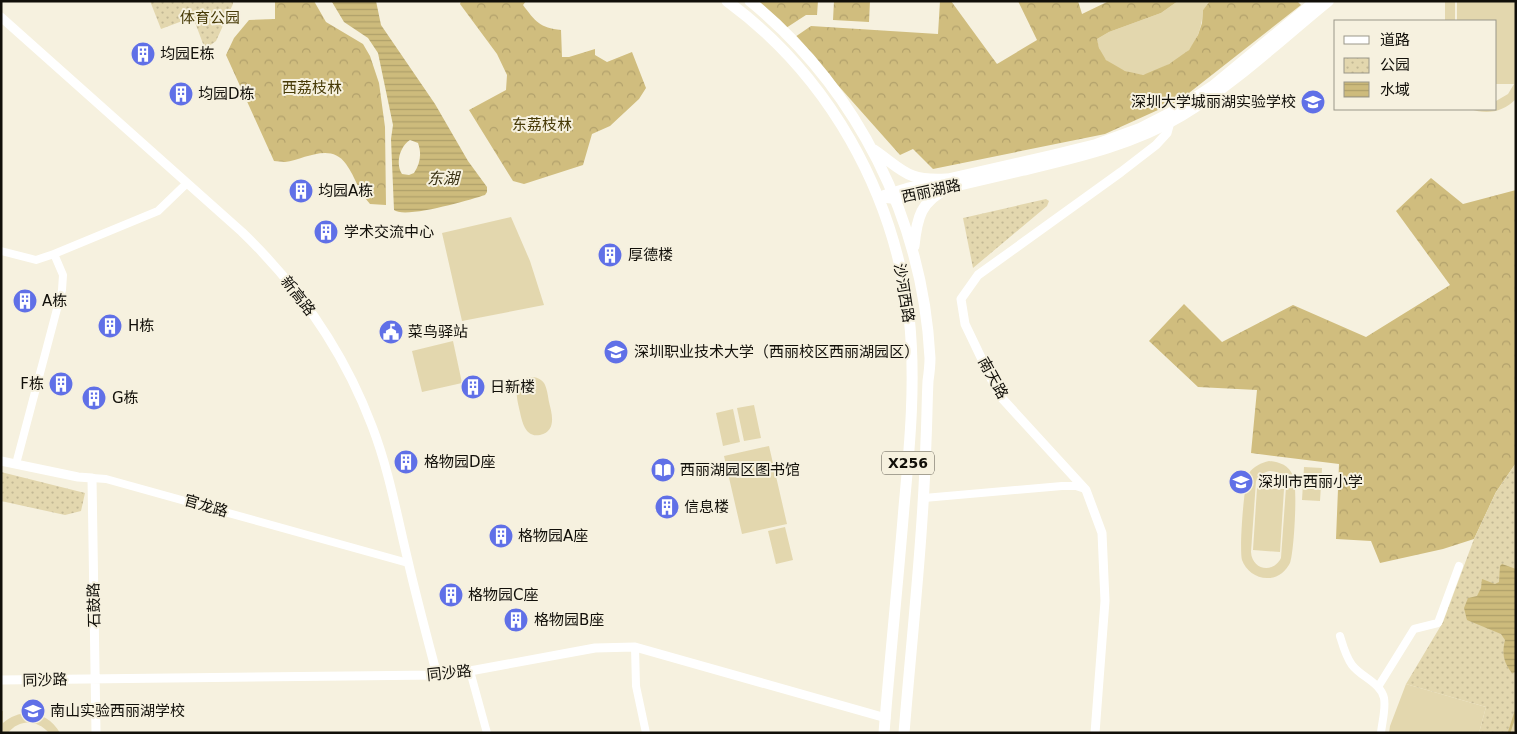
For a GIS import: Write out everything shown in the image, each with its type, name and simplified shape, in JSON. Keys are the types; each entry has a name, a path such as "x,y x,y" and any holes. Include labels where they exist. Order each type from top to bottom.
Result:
{"main road":[{"name":"沙河西路","path":"727,1 778,46 822,96 850,139 879,197 892,234 902,275 909,318 912,368 909,450 884,733"},
{"name":"沙河西路","path":"750,1 788,36 820,71 846,106 871,148 894,195 913,250 922,294 930,359 924,498 905,730"},
{"name":"西丽湖路","path":"947,184 1096,144 1140,128 1177,110 1212,86 1315,1"},
{"name":"西丽湖路","path":"879,197 1054,164 1144,135 1170,122 1218,93 1329,1"},
{"path":"871,148 899,170 909,175 947,184"},
{"path":"913,250 922,210 928,201 947,184"}],"street":[{"name":"新高路","path":"1,17 242,232 275,266 305,303 331,342 357,390 380,449 399,516 408,563 437,675"},
{"name":"南天路","path":"1095,733 1105,601 1102,533 1086,490 999,394 965,324 961,299 978,275 1156,145 1167,133 1170,122"},
{"path":"1,251 36,260 54,254 158,211 186,184"},
{"path":"16,464 62,290 63,275 54,254"},
{"name":"官龙路","path":"1,461 78,478 106,478 408,563"},
{"name":"石鼓路","path":"92,478 96,733"},
{"path":"924,498 1062,486 1076,486 1086,490"},
{"path":"1378,687 1414,629 1438,623 1459,566"},
{"path":"1340,636 1351,664 1378,687 1384,698 1381,733"},
{"path":"635,647 636,686 646,733"},
{"name":"同沙路","path":"1,680 437,675 470,671 595,648 635,647 886,718"},
{"path":"470,671 487,733"}],"green space":[{"name":"体育公园","path":"150,1 233,1 233,4 216,41 205,49 193,17 161,29"},
{"name":"西荔枝林","path":"275,1 314,1 326,22 363,44 370,56 379,83 385,127 386,205 370,204 346,164 340,157 333,154 317,154 285,162 274,161 226,55 234,38 249,20 275,19"},
{"name":"东荔枝林","path":"461,1 526,1 523,5 539,23 548,28 561,30 562,57 569,57 595,49 595,55 607,62 632,52 646,88 639,99 610,126 592,134 583,165 524,184 513,181 469,110 506,90 507,75 497,54 460,4"},
{"path":"757,1 818,1 817,15 806,15 786,28"},
{"path":"834,1 870,1 869,22 833,20"},
{"path":"940,1 951,1 997,64 1037,40 1018,1 1078,1 1082,14 1109,1 1178,1 1161,13 1109,32 1097,39 1099,48 1106,60 1125,71 1143,75 1169,64 1189,50 1198,35 1202,23 1203,10 1210,1 1297,1 1301,5 1180,100 1105,134 933,169 913,149 900,155 795,37 811,26 938,34"},
{"path":"1178,1 1210,1 1203,10 1198,36 1186,53 1160,69 1142,75 1123,70 1104,58 1097,39 1109,32 1161,13"},
{"path":"1445,1 1455,1 1455,20 1445,20"},
{"path":"1457,1 1515,1 1516,99 1506,107 1497,110 1497,100 1508,94 1514,84 1497,84 1497,20 1457,20"},
{"path":"1473,110 1497,110 1489,112"},
{"path":"1431,178 1463,204 1516,190 1516,463 1496,492 1474,539 1443,549 1380,563 1371,541 1336,539 1339,464 1251,453 1257,390 1198,387 1149,341 1184,304 1222,342 1293,305 1366,337 1450,285 1396,211"},
{"path":"1046,199 1049,201 1047,206 973,268 963,218"},
{"path":"511,217 530,261 544,305 462,321 442,233"},
{"path":"453,341 462,383 422,392 412,351"},
{"path":"530,377 538,378 544,383 551,412 551,426 549,430 540,435 530,434 527,431 518,403 518,385 521,381"},
{"path":"754,405 761,438 744,441 737,408"},
{"path":"733,409 740,442 723,446 716,413"},
{"path":"769,446 787,524 742,534 724,456"},
{"path":"1269,461 1280,463 1291,472 1294,482 1295,505 1290,563 1276,577 1265,578 1256,576 1244,564 1241,543 1245,488 1249,473 1258,465","holes":["1269,471 1282,475 1286,487 1281,558 1273,566 1263,568 1255,563 1251,552 1256,481 1261,474"]},
{"path":"1516,463 1516,733 1479,733 1486,707 1406,684 1443,622 1474,539 1496,492"},
{"path":"1304,467 1322,468 1320,501 1302,500"},
{"path":"1,472 85,493 81,511 65,515 1,501"},
{"path":"1257,488 1284,489 1280,552 1253,550"},
{"path":"785,527 793,560 776,564 768,531"},
{"path":"1406,684 1486,707 1479,733 1389,733"},
{"path":"1,711 3,711 3,723 18,715 34,714 49,720 60,733 49,733 39,725 28,722 17,725 8,733 1,733"}],"water":[{"name":"东湖","path":"376,1 381,25 435,104 468,161 487,187 485,195 424,211 400,212 394,210 391,139 393,125 378,53 368,38 344,22 332,2","holes":["410,140 418,143 420,155 416,170 409,175 402,174 399,165 401,151"]},
{"path":"1502,564 1516,569 1516,672 1512,673 1505,661 1505,640 1501,634 1467,620 1464,608 1468,598 1477,596 1481,588 1482,579 1495,584 1499,582 1500,566"}],"waterway":[{"path":"1509,733 1516,711"}],"place":[{"name":"均园E栋","path":"143,54"},
{"name":"均园D栋","path":"181,94"},
{"name":"深圳大学城丽湖实验学校","path":"1313,102"},
{"name":"均园A栋","path":"301,191"},
{"name":"学术交流中心","path":"326,232"},
{"name":"厚德楼","path":"610,255"},
{"name":"A栋","path":"25,301"},
{"name":"H栋","path":"110,326"},
{"name":"菜鸟驿站","path":"391,332"},
{"name":"深圳职业技术大学（西丽校区西丽湖园区）","path":"616,352"},
{"name":"F栋","path":"61,384"},
{"name":"日新楼","path":"473,387"},
{"name":"G栋","path":"94,398"},
{"name":"格物园D座","path":"406,462"},
{"name":"西丽湖园区图书馆","path":"663,470"},
{"name":"深圳市西丽小学","path":"1241,482"},
{"name":"信息楼","path":"667,507"},
{"name":"格物园A座","path":"501,536"},
{"name":"格物园C座","path":"451,595"},
{"name":"格物园B座","path":"516,620"},
{"name":"南山实验西丽湖学校","path":"33,711"}]}
